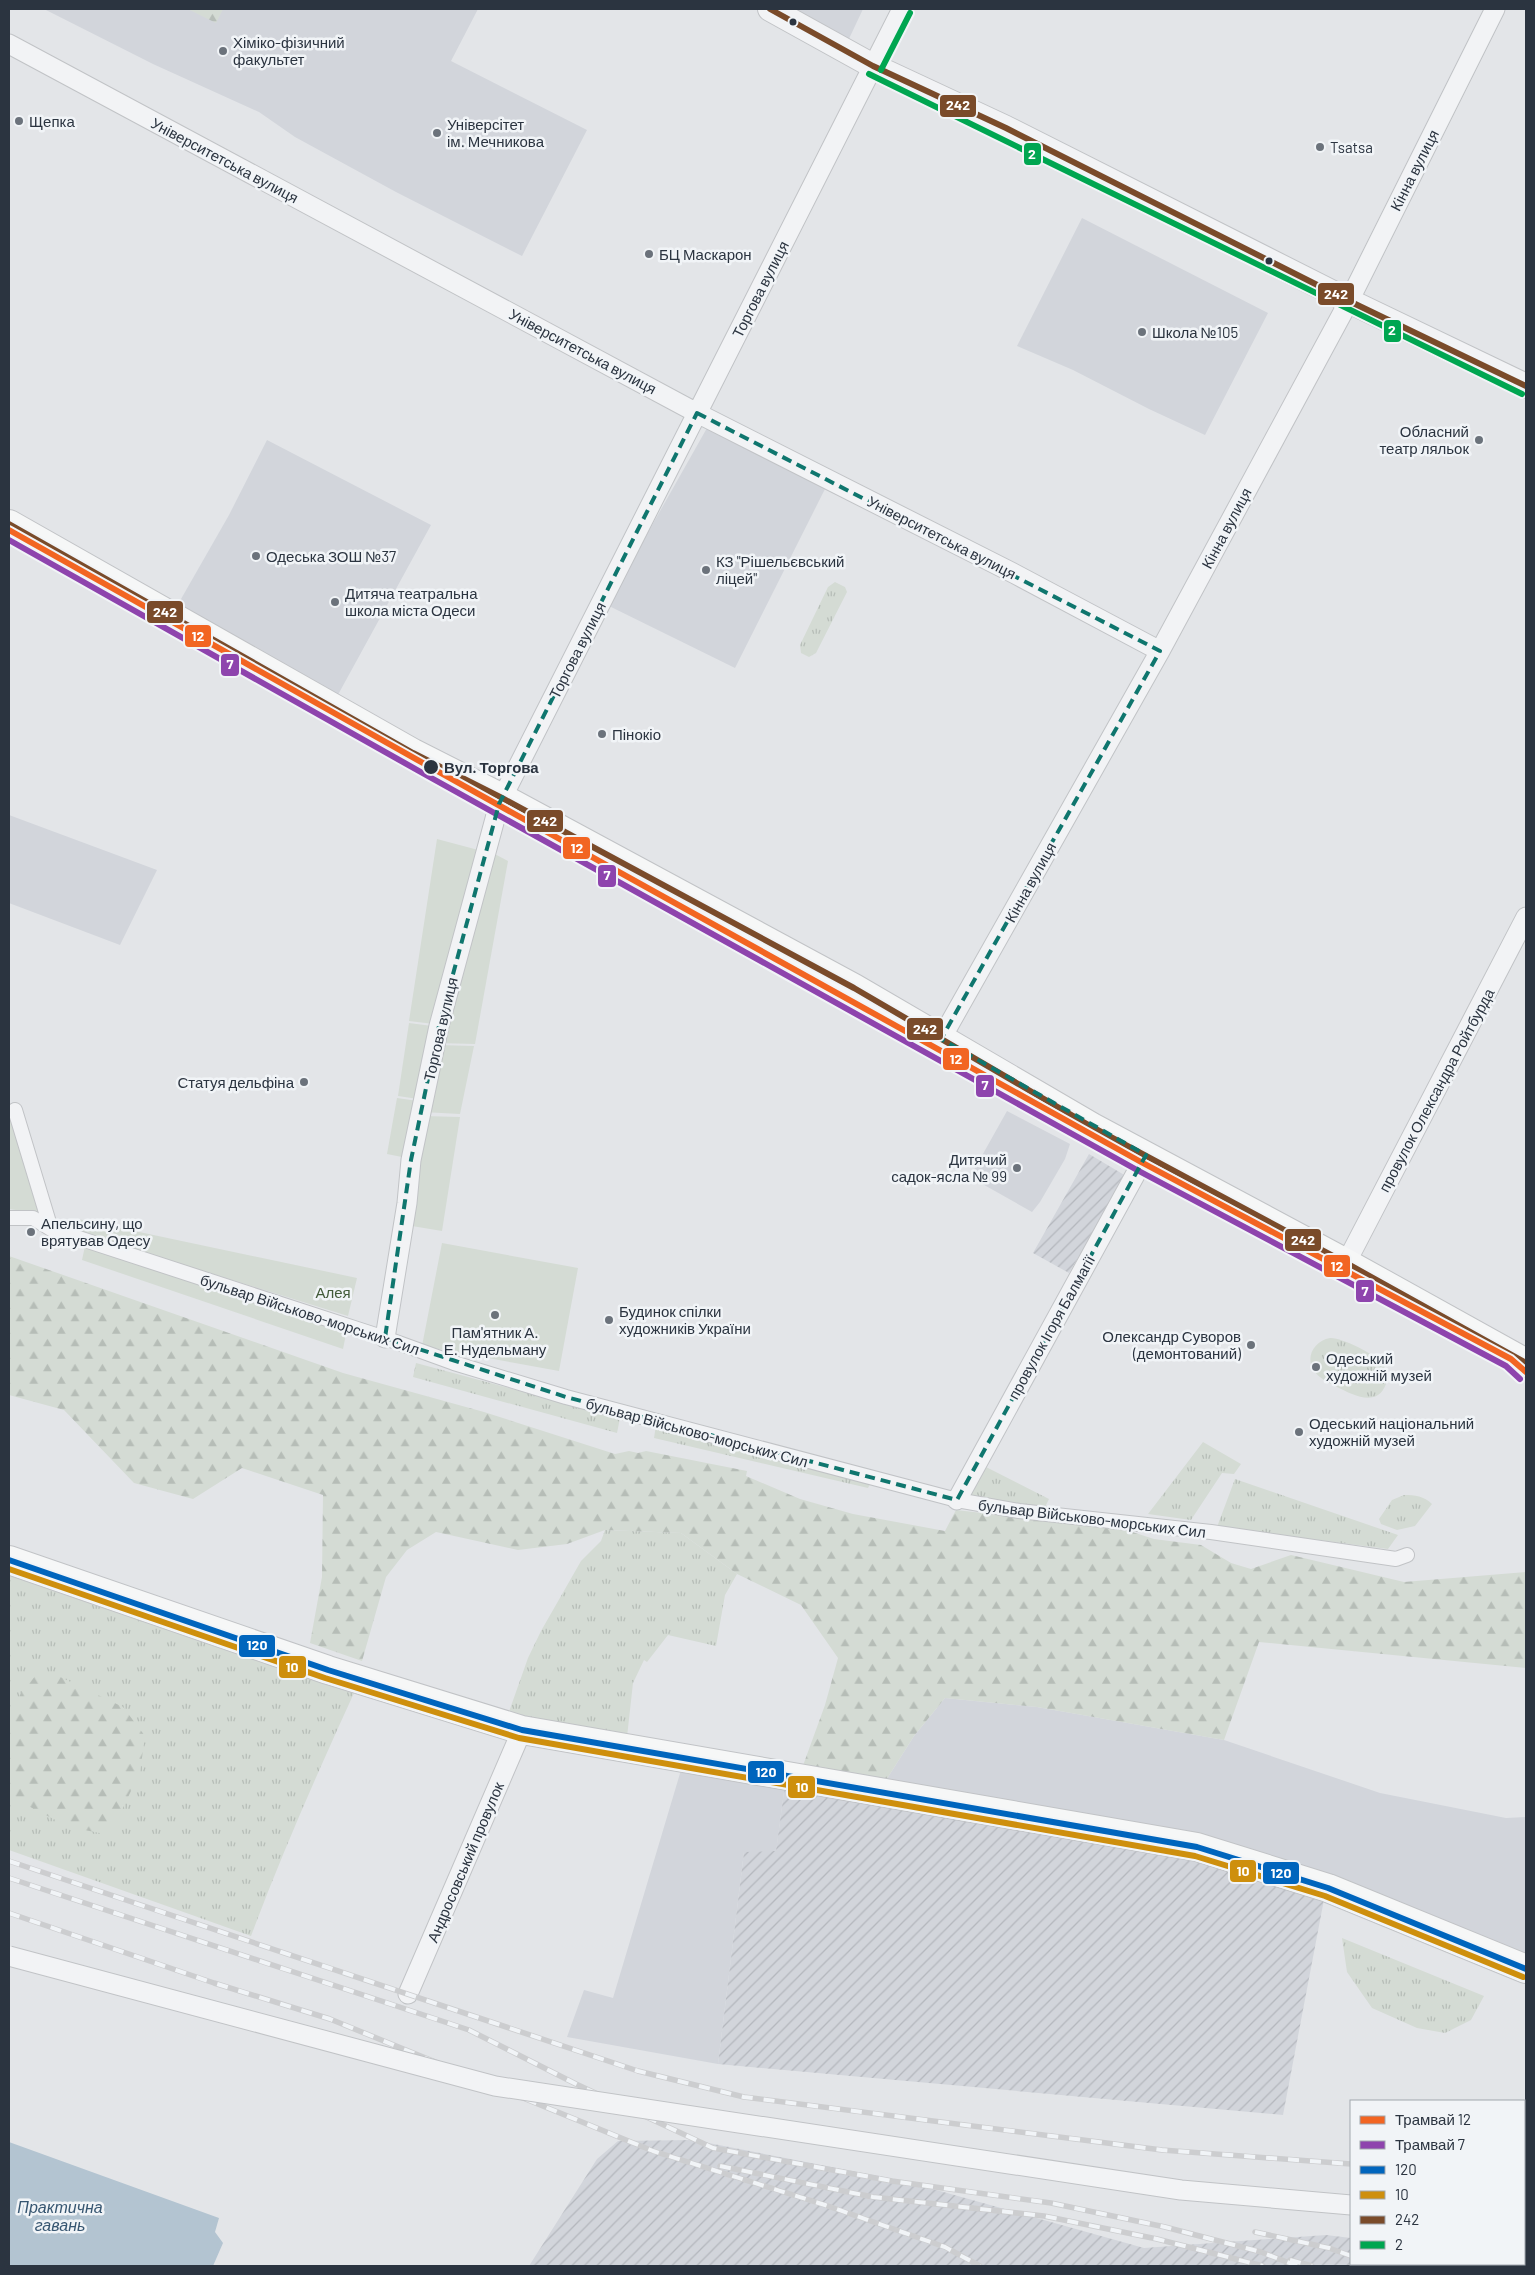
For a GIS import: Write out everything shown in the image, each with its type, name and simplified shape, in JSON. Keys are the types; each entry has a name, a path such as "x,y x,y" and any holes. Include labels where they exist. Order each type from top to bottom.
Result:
{"main road":[{"path":"9,524 413,753 854,988 1015,1080 1092,1127 1526,1362"},
{"path":"9,1560 328,1670 522,1730 1197,1847 1328,1888 1526,1969"}],"street":[{"path":"770,9 873,66 1006,128 1349,301 1526,386"},
{"name":"Торгова вулиця","path":"385,1338 407,1203 411,1160 439,1026 501,801 902,9"},
{"name":"Кінна вулиця","path":"941,1039 1160,651 1349,301 1495,9"},
{"name":"Університетська вулиця","path":"9,44 697,413 903,517 1160,651"},
{"name":"провулок Олександра Ройтбурда","path":"1346,1263 1526,917"},
{"path":"15,1110 51,1229"},
{"name":"провулок Ігоря Балмагії","path":"957,1500 1146,1155"},
{"name":"бульвар Військово-морських Сил","path":"9,1218 33,1218 51,1229 385,1338 454,1363 566,1397 957,1500 1019,1511 1211,1532 1396,1560 1407,1555"},
{"name":"Андросовський провулок","path":"408,1994 522,1730"},
{"path":"9,1956 495,2086 1181,2190 1350,2205"}],"highlighted area":[{"path":"697,413 1160,651 941,1039 1146,1155 957,1500 566,1397 385,1338 411,1160 439,1026 499,804"}],"shaded area":[{"name":"Універсітет ім. Мечникова","path":"44,9 478,9 451,61 587,130 522,256 396,192 295,137 259,112 153,64"},
{"path":"780,9 863,9 847,43"},
{"name":"Школа №105","path":"1082,218 1268,313 1205,435 1073,370 1017,346"},
{"name":"КЗ \"Рішельєвський ліцей\"","path":"707,428 829,481 735,668 607,605"},
{"path":"267,440 431,525 334,702 173,613 229,515"},
{"path":"9,815 157,870 120,945 9,903"},
{"name":"Дитячий садок-ясла № 99","path":"1007,1111 1070,1144 1065,1159 1040,1202 1032,1212 970,1177"},
{"path":"1089,1154 1126,1176 1069,1273 1033,1253"},
{"path":"945,1698 1037,1707 1224,1740 1380,1793 1506,1818 1526,1817 1526,1967 1331,1883 883,1785 914,1736"},
{"path":"684,1760 786,1777 776,1852 744,1852 718,2064 567,2037 584,1990 613,1998"},
{"path":"786,1777 1197,1849 1326,1889 1283,2115 718,2064 744,1852 776,1851"},
{"path":"693,2140 904,2181 1144,2248 1326,2235 1350,2238 1350,2265 1525,2265 1526,2256 1526,2266 529,2266 597,2159 618,2141"}],"green space":[{"path":"188,9 223,9 216,23"},
{"path":"835,582 845,587 847,592 816,653 809,657 801,653 800,645 828,587"},
{"path":"437,839 482,851 434,1024 409,1021"},
{"path":"489,851 508,861 475,1044 437,1043"},
{"path":"409,1023 432,1026 418,1099 398,1096"},
{"path":"437,1045 474,1046 460,1114 423,1112"},
{"path":"397,1098 418,1101 407,1158 387,1154"},
{"path":"9,1102 42,1214 9,1209"},
{"path":"423,1116 460,1117 442,1231 406,1225"},
{"name":"Алея","path":"78,1219 357,1278 348,1316 78,1232"},
{"path":"442,1243 578,1268 559,1371 422,1346"},
{"name":"Алея","path":"85,1246 347,1329 343,1349 82,1260"},
{"path":"9,1256 343,1373 484,1412 615,1454 629,1451 638,1453 646,1451 747,1471 746,1476 800,1499 853,1514 945,1531 956,1510 1123,1529 1154,1539 1201,1545 1231,1563 1251,1569 1291,1555 1404,1582 1526,1572 1526,1668 1259,1642 1224,1740 1037,1707 945,1698 914,1736 883,1785 801,1771 825,1705 838,1658 801,1605 737,1574 681,1533 605,1530 567,1544 518,1550 436,1532 407,1550 386,1577 362,1661 310,1643 322,1577 323,1495 242,1468 193,1499 134,1483 64,1410 9,1395"},
{"path":"1330,1338 1342,1340 1357,1347 1381,1362 1386,1369 1386,1384 1377,1396 1364,1398 1357,1396 1325,1381 1317,1374 1310,1361 1312,1351 1319,1343"},
{"path":"416,1363 620,1418 617,1433 413,1377"},
{"path":"656,1425 872,1480 868,1488 654,1438"},
{"path":"1203,1442 1241,1464 1234,1474 1222,1473 1191,1520 1148,1514"},
{"path":"986,1467 1049,1499 1044,1509 969,1496"},
{"path":"1235,1479 1398,1535 1388,1549 1217,1527"},
{"path":"1404,1495 1419,1496 1432,1504 1415,1526 1397,1530 1381,1524 1379,1519 1392,1500"},
{"path":"605,1530 681,1533 737,1574 725,1595 716,1646 668,1635 647,1662 644,1660 633,1683 626,1746 505,1723 528,1658 541,1631 581,1561 601,1541"},
{"path":"9,1570 359,1682 303,1808 251,1936 9,1850"},
{"path":"54,1674 123,1707 145,1736 140,1772 110,1835 69,1827 9,1796 9,1733 20,1695 36,1675"},
{"path":"1342,1938 1484,1996 1471,2020 1445,2033 1417,2028 1372,2008 1347,1972"}],"water":[{"name":"Практична гавань","path":"9,2142 219,2218 215,2232 223,2243 213,2266 9,2266"}],"railway":[{"path":"9,1861 638,2071 744,2097 1162,2150 1350,2164"},
{"path":"9,1878 469,2030 576,2084 713,2148 892,2181 1051,2203 1165,2227 1261,2252 1297,2266"},
{"path":"9,1913 214,1983 330,2019 653,2151 825,2205 945,2247 980,2266"},
{"path":"720,2166 873,2197 1044,2216 1157,2239 1263,2266"},
{"path":"1255,2232 1329,2248 1350,2256"},
{"path":"1290,2260 1312,2266"},
{"path":"1421,2265 1426,2266"}],"tram line":[{"name":"12","path":"9,530 430,767 1141,1162 1511,1359 1526,1372"},
{"name":"7","path":"9,540 426,775 1137,1170 1506,1366 1520,1379"}],"transit line":[{"name":"242","path":"770,9 873,66 1006,128 1349,301 1526,386"},
{"name":"2","path":"881,70 910,13"},
{"name":"2","path":"869,74 1522,394"},
{"name":"242","path":"9,524 413,753 502,798 854,988 1092,1127 1346,1263 1526,1363"},
{"name":"120","path":"9,1560 328,1670 522,1730 1197,1847 1328,1888 1526,1969"},
{"name":"10","path":"9,1569 325,1678 519,1738 1195,1856 1325,1896 1523,1977"}],"place":[{"name":"Хіміко-фізичний факультет","path":"223,51"},
{"name":"Щепка","path":"19,121"},
{"name":"Універсітет ім. Мечникова","path":"437,133"},
{"name":"Tsatsa","path":"1320,147"},
{"name":"БЦ Маскарон","path":"649,254"},
{"name":"Школа №105","path":"1142,332"},
{"name":"Обласний театр ляльок","path":"1479,440"},
{"name":"Одеська ЗОШ №37","path":"256,556"},
{"name":"КЗ \"Рішельєвський ліцей\"","path":"706,570"},
{"name":"Дитяча театральна школа міста Одеси","path":"335,602"},
{"name":"Пінокіо","path":"602,734"},
{"name":"Вул. Торгова","path":"431,767"},
{"name":"Статуя дельфіна","path":"304,1082"},
{"name":"Дитячий садок-ясла № 99","path":"1017,1168"},
{"name":"Апельсину, що врятував Одесу","path":"31,1232"},
{"name":"Пам'ятник А. Е. Нудельману","path":"495,1315"},
{"name":"Будинок спілки художників України","path":"609,1320"},
{"name":"Олександр Суворов (демонтований)","path":"1251,1345"},
{"name":"Одеський художній музей","path":"1316,1367"},
{"name":"Одеський національний художній музей","path":"1299,1432"}]}
